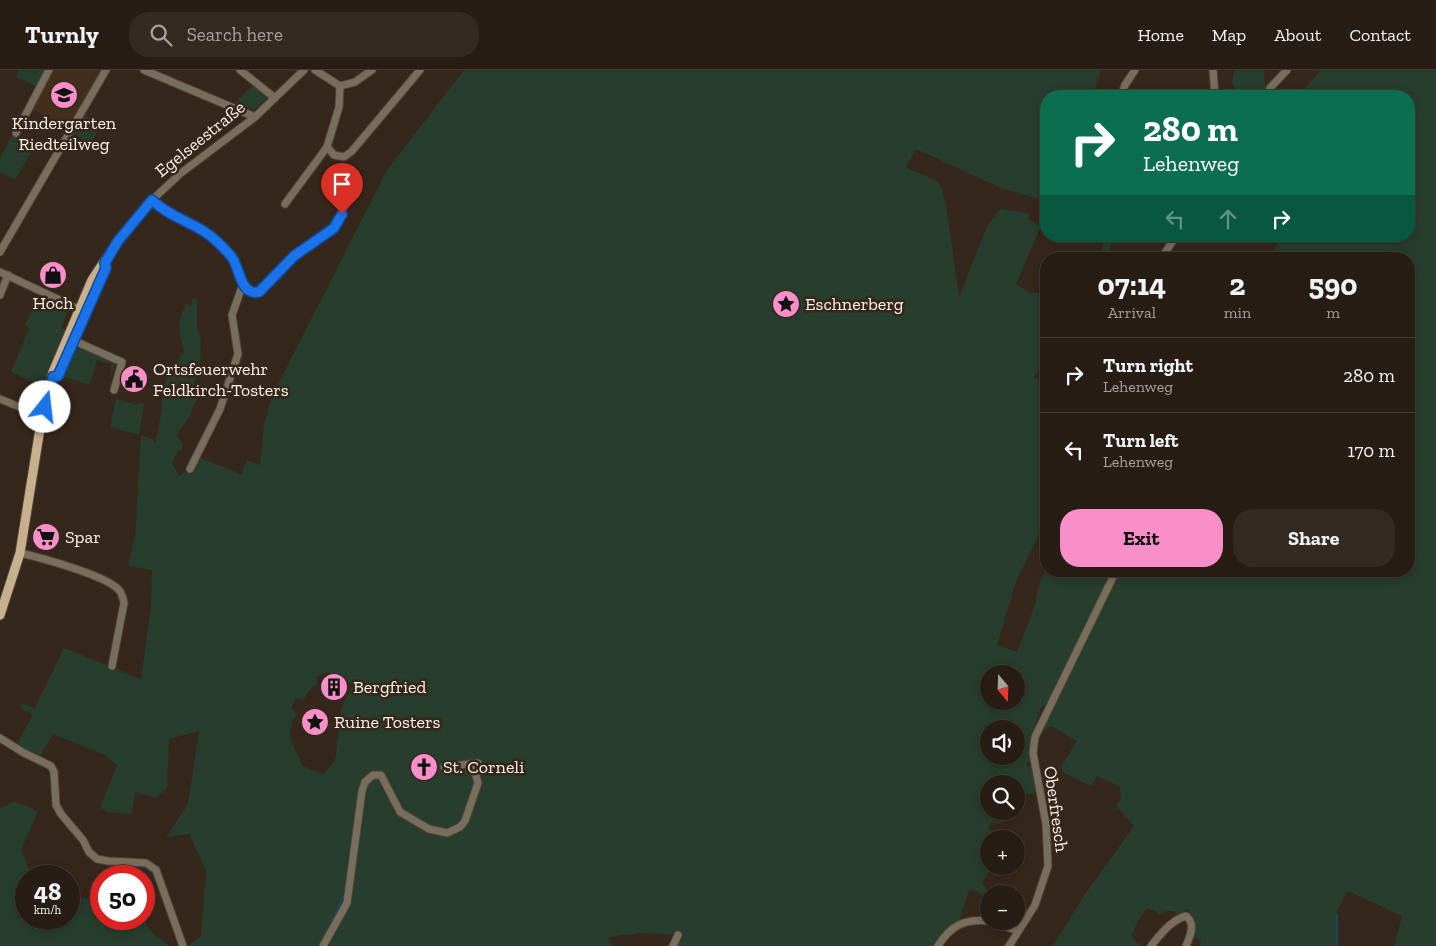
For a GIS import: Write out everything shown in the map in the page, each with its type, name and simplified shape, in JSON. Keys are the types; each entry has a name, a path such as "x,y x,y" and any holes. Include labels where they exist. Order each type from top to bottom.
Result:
{"main road":[{"name":"Egelseestraße","path":"0,615 20,553 42,416 53,377 58,376 83,311 106,268 105,263 118,241 152,200"}],"street":[{"path":"16,133 49,70"},
{"path":"0,252 106,70"},
{"path":"144,70 254,117"},
{"path":"240,70 275,98"},
{"name":"Egelseestraße","path":"152,200 181,173 254,117 304,70"},
{"path":"315,70 340,86 355,82 372,70"},
{"path":"327,147 337,157 348,155 420,70"},
{"path":"1123,90 1135,70"},
{"path":"1213,70 1215,90"},
{"path":"1270,90 1287,70"},
{"path":"285,204 327,147 338,107 340,86"},
{"path":"152,200 160,207 207,233 231,257 243,284 247,290 254,293 259,292 294,256 334,228 345,205"},
{"path":"0,272 83,311"},
{"path":"0,295 8,275"},
{"path":"190,469 220,409 238,354 232,315 243,284"},
{"path":"71,340 122,362 114,390"},
{"path":"0,399 42,416"},
{"path":"20,553 102,579 119,590 123,596 124,603 112,666"},
{"name":"Oberfresch","path":"1009,946 1036,905 1048,866 1049,849 1046,824 1032,748 1038,727 1113,577"},
{"path":"0,738 24,753 51,766 54,772 56,805 61,814 83,840 89,852 97,859 146,863 156,870 182,946"},
{"path":"323,946 347,903 360,800 365,782 373,775 381,775 400,812 429,829 447,833 460,827 465,821 478,783 475,773 478,763 444,767"},
{"path":"1151,946 1168,928 1186,916 1190,920 1192,928 1186,946"},
{"path":"938,946 946,932 958,924 980,921"},
{"path":"673,946 678,934"}],"shaded area":[{"name":"Kindergarten Riedteilweg","path":"51,70 104,70 69,129 30,108"}],"green space":[{"path":"19,70 47,70 38,87 16,77"},
{"path":"464,70 1101,70 1095,90 1040,90 1040,199 1001,188 916,149 906,167 939,182 946,204 959,297 987,226 1000,209 1029,213 1028,219 1040,225 1016,284 1030,293 1040,293 1040,368 1034,377 1040,380 1040,532 1016,582 997,645 1017,652 1035,605 1042,577 1111,577 1049,701 1039,711 1031,759 1026,765 1028,767 1033,764 1038,792 1025,795 1025,775 980,775 980,820 1008,820 996,824 992,822 988,827 990,830 980,830 980,875 987,875 982,883 983,885 980,885 980,894 975,890 969,890 959,922 941,935 935,946 674,946 679,935 641,933 608,937 612,946 188,946 201,936 206,871 189,834 166,837 188,804 199,731 169,739 167,788 156,798 135,792 132,814 106,812 100,807 117,765 105,755 53,734 39,758 16,746 33,714 20,709 22,703 35,708 64,648 141,679 151,606 152,570 128,566 135,538 141,436 153,439 155,443 162,410 162,391 169,374 184,352 179,328 181,317 186,304 192,306 193,298 197,300 197,326 201,341 200,362 192,391 199,397 190,416 179,431 177,436 183,444 182,450 177,452 172,464 180,476 188,470 191,471 201,458 241,474 247,460 260,465 264,425 271,398 387,170","holes":["327,672 353,685 341,709 335,761 323,774 303,766 293,746 290,734 297,714 291,708 296,698 303,700 312,687 318,685 316,677"]},
{"path":"1234,70 1264,70 1266,90 1236,90 1232,82"},
{"path":"1321,70 1436,70 1436,946 1394,946 1402,916 1348,891 1337,911 1337,946 1200,946 1201,941 1191,936 1189,909 1178,917 1174,911 1167,911 1161,914 1147,908 1131,936 1141,946 1053,946 1083,897 1134,826 1116,806 1121,798 1119,786 1097,776 1091,786 1063,772 1061,767 1077,741 1051,726 1045,730 1040,728 1115,577 1415,577 1415,252 1274,251 1278,242 1415,242 1415,90 1303,90"},
{"path":"254,84 269,96 254,110 235,103"},
{"path":"83,114 101,126 90,144 71,132"},
{"path":"13,134 35,146 15,180 0,172 0,158"},
{"path":"1104,242 1112,242 1109,252 1100,252"},
{"path":"37,298 67,312 61,328 66,330 49,373 40,385 11,372 29,328 25,325"},
{"path":"77,347 114,360 115,365 109,381 112,364 97,360 90,385 63,377"},
{"path":"116,399 137,405 139,402 144,404 139,435 110,427"},
{"path":"14,801 38,811 21,850 27,865 15,865 15,930 80,930 80,897 90,900 90,930 149,930 169,946 0,946 0,809"}],"waterway":[{"path":"354,826 357,804"},
{"path":"326,933 345,893"},
{"path":"1337,914 1337,946"}],"place":[{"name":"Kindergarten Riedteilweg","path":"64,95"},
{"name":"Hoch","path":"53,275"},
{"name":"Eschnerberg","path":"786,304"},
{"name":"Ortsfeuerwehr Feldkirch-Tosters","path":"134,379"},
{"name":"Spar","path":"46,537"},
{"name":"Bergfried","path":"334,687"},
{"name":"Ruine Tosters","path":"315,722"},
{"name":"St. Corneli","path":"424,767"}],"route":[{"path":"45,407 53,377 58,376 90,300 106,268 105,263 118,241 152,200 160,207 207,233 231,257 243,284 247,290 254,293 259,292 290,260 334,228 342,214"}]}
